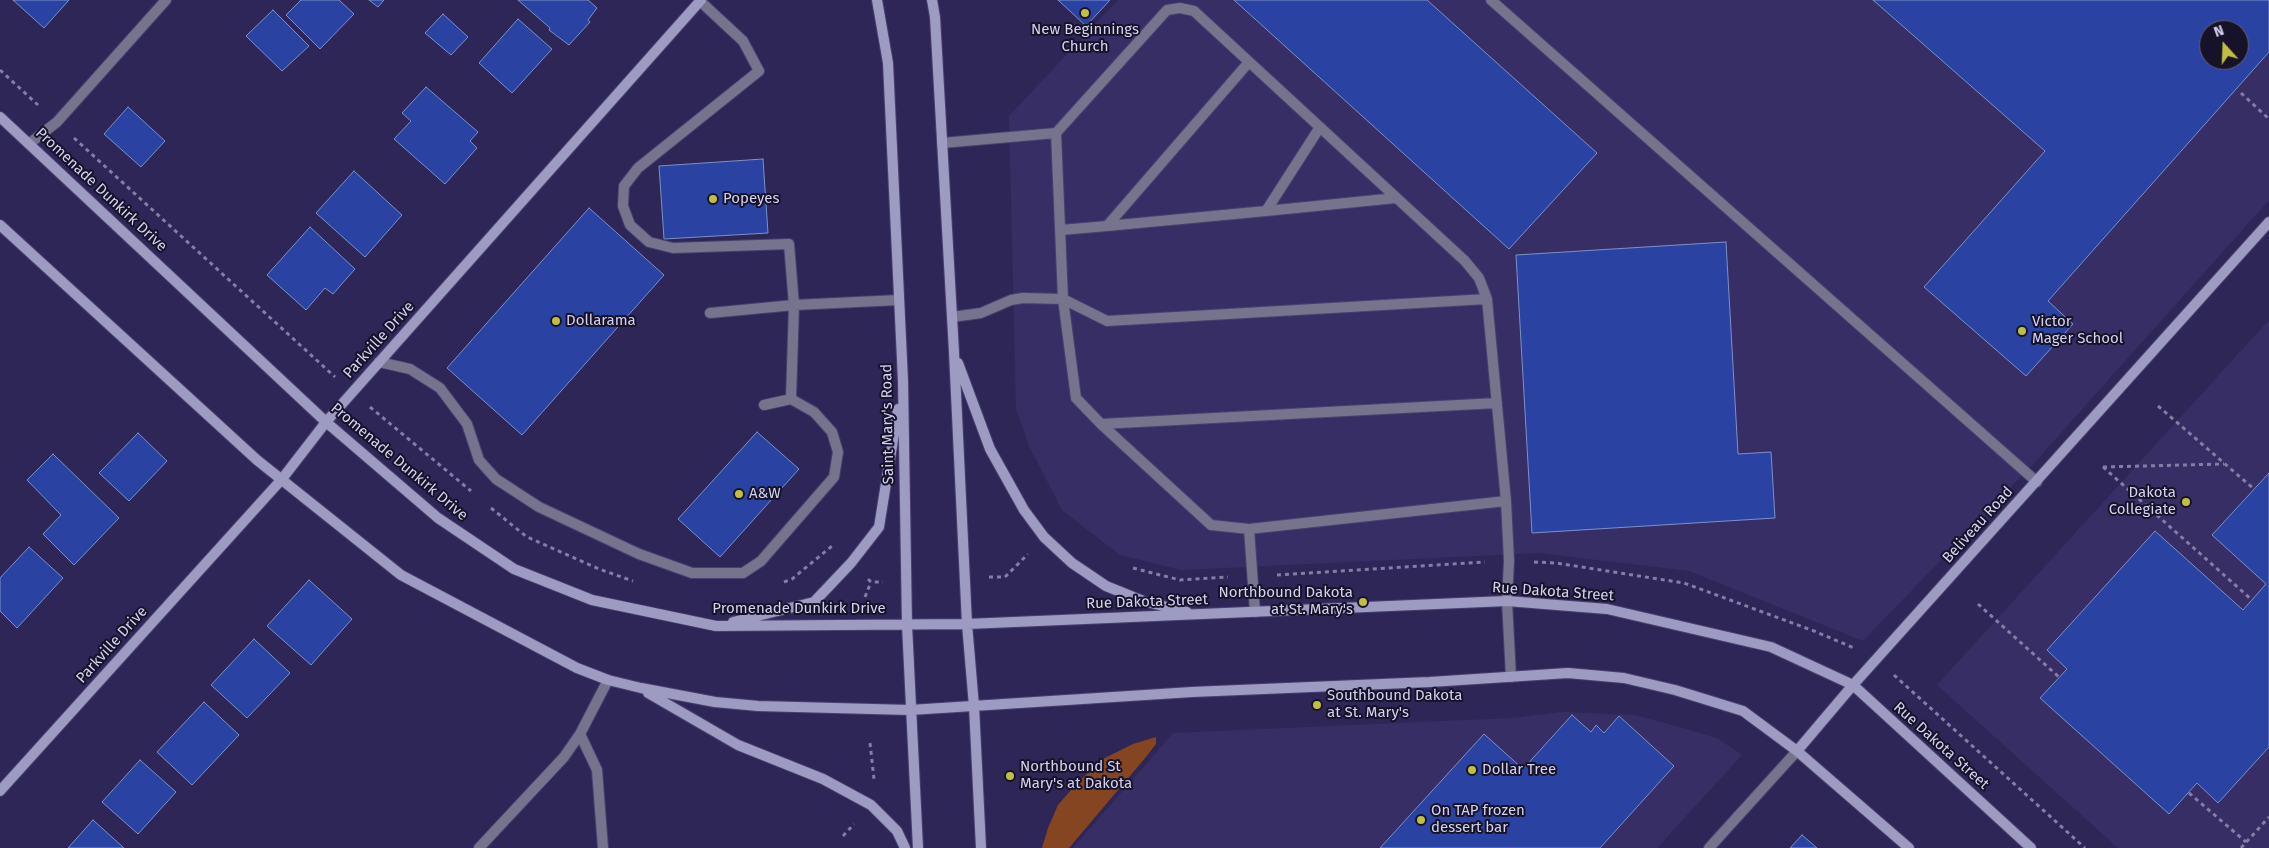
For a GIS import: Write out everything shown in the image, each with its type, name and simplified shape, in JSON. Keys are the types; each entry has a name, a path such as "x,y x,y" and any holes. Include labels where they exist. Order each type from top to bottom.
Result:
{"main road":[{"name":"Saint Mary's Road","path":"877,0 888,63 903,381 907,625 918,848"},
{"path":"932,0 935,17 967,624 974,706 981,848"},
{"name":"Parkville Drive","path":"0,791 282,480 326,422 701,1"},
{"name":"Promenade Dunkirk Drive","path":"0,117 30,143 326,422 438,518 514,569 592,600 716,626 967,624"},
{"name":"Beliveau Road","path":"1797,750 1852,685 2269,222"},
{"path":"0,225 257,460 401,575 577,668 608,680 715,702 758,706 910,710 1192,692 1568,674 1624,678 1675,690 1743,711 1797,750 1909,848"},
{"path":"954,352 990,450 1024,510 1044,537 1072,563 1106,586 1143,602 1200,615"},
{"path":"716,626 814,602 851,563 879,528 903,381"},
{"name":"Rue Dakota Street","path":"967,624 1507,600 1608,609 1770,647 1852,685 2031,848"},
{"path":"641,688 738,745 824,779 864,801 884,816 897,831 906,848"}],"street":[{"path":"30,143 57,122 166,0"},
{"path":"942,142 1056,133 1176,0"},
{"path":"1491,0 2036,482"},
{"path":"701,1 743,41 759,71 638,168 624,186 623,206 630,225 649,242 674,248 789,244 794,305 791,399"},
{"path":"1167,10 1180,8 1194,11 1465,261 1479,278 1487,298 1506,501 1509,561 1507,600 1511,677"},
{"path":"1107,226 1249,62"},
{"path":"1266,211 1320,127"},
{"path":"1056,133 1063,299 1076,398 1101,424 1211,525 1249,529 1506,501"},
{"path":"1061,230 1396,198"},
{"path":"952,317 982,313 1010,300 1023,298 1063,299 1107,321 1487,298"},
{"path":"710,313 794,305 899,300"},
{"path":"379,362 410,369 440,388 468,424 479,460 496,479 539,507 639,554 692,573 743,572 761,561 834,477 838,452 832,432 814,412 791,399 764,405"},
{"path":"1101,424 1497,403"},
{"path":"1249,529 1255,612"},
{"path":"479,848 564,757 580,734 608,680"},
{"path":"580,734 597,770 603,848"},
{"name":"Beliveau Road","path":"1709,848 1797,750"}],"path":[{"path":"2241,93 2269,119"},
{"path":"2158,406 2254,489"},
{"path":"2224,464 2103,467 2252,600"},
{"path":"865,597 871,582"},
{"path":"1978,604 2060,678"},
{"path":"2188,793 2246,842"},
{"path":"2242,848 2269,817"}],"shaded area":[{"path":"1118,0 2269,0 2269,200 2035,462 1863,641 1689,571 1539,553 1181,570 1120,555 1062,510 1029,446 1016,408 1009,116"},
{"name":"Dakota Collegiate","path":"2269,320 2269,848 2118,848 1937,685"},
{"path":"1562,712 1634,715 1717,738 1742,755 1657,848 1073,848 1173,733 1512,718"},
{"path":"1156,737 1156,744 1146,757 1069,848 1042,848 1058,805 1077,783 1103,759 1133,744"}],"building":[{"path":"13,0 69,0 44,28"},
{"path":"301,0 339,0 354,14 320,49 286,15"},
{"path":"369,0 384,0 378,7"},
{"path":"518,0 588,0 597,8 588,20 590,22 569,45 549,30 550,28"},
{"name":"New Beginnings Church","path":"1058,0 1110,0 1086,26"},
{"path":"1234,0 1427,0 1597,153 1509,249"},
{"path":"1873,0 2269,0 2269,52 2048,301 2073,324 2026,376 1924,287 2045,151"},
{"path":"273,10 309,46 282,71 246,36"},
{"path":"443,14 468,37 451,55 425,33"},
{"path":"518,19 552,49 512,93 479,63"},
{"path":"426,87 478,132 470,141 477,148 445,184 394,139 411,121 402,113"},
{"path":"128,107 165,141 141,167 104,134"},
{"name":"Popeyes","path":"763,159 768,233 664,239 659,166"},
{"path":"354,171 402,215 365,257 316,213"},
{"name":"Dollarama","path":"589,208 664,275 522,435 447,368"},
{"path":"310,227 355,269 333,294 325,288 306,310 267,275"},
{"path":"1726,242 1738,454 1771,452 1775,518 1532,533 1516,255"},
{"name":"A&W","path":"757,432 799,469 720,557 678,519"},
{"path":"138,433 167,461 129,501 99,473"},
{"path":"53,454 119,518 74,565 43,534 61,515 27,480"},
{"path":"2269,473 2269,747 2218,803 2197,783 2169,814 2040,698 2067,669 2047,650 2155,531 2243,610 2266,584 2212,535"},
{"path":"29,547 63,578 17,628 0,611 0,578"},
{"path":"309,580 352,619 311,665 267,626"},
{"path":"254,639 290,673 247,718 211,685"},
{"path":"204,702 239,735 192,785 157,752"},
{"path":"1572,715 1591,732 1596,725 1604,733 1619,716 1674,766 1600,848 1380,848 1484,734 1523,769"},
{"path":"140,760 176,792 138,834 102,802"},
{"path":"93,820 124,848 68,848"},
{"path":"1802,835 1817,848 1790,848"}],"place":[{"name":"New Beginnings Church","path":"1085,13"},
{"name":"Popeyes","path":"713,199"},
{"name":"Dollarama","path":"556,321"},
{"name":"Victor Mager School","path":"2022,331"},
{"name":"A&W","path":"739,494"},
{"name":"Dakota Collegiate","path":"2186,502"},
{"name":"Northbound Dakota at St. Mary's","path":"1363,602"},
{"name":"Southbound Dakota at St. Mary's","path":"1317,705"},
{"name":"Dollar Tree","path":"1472,770"},
{"name":"Northbound St Mary's at Dakota","path":"1010,776"},
{"name":"On TAP frozen dessert bar","path":"1421,820"}]}
